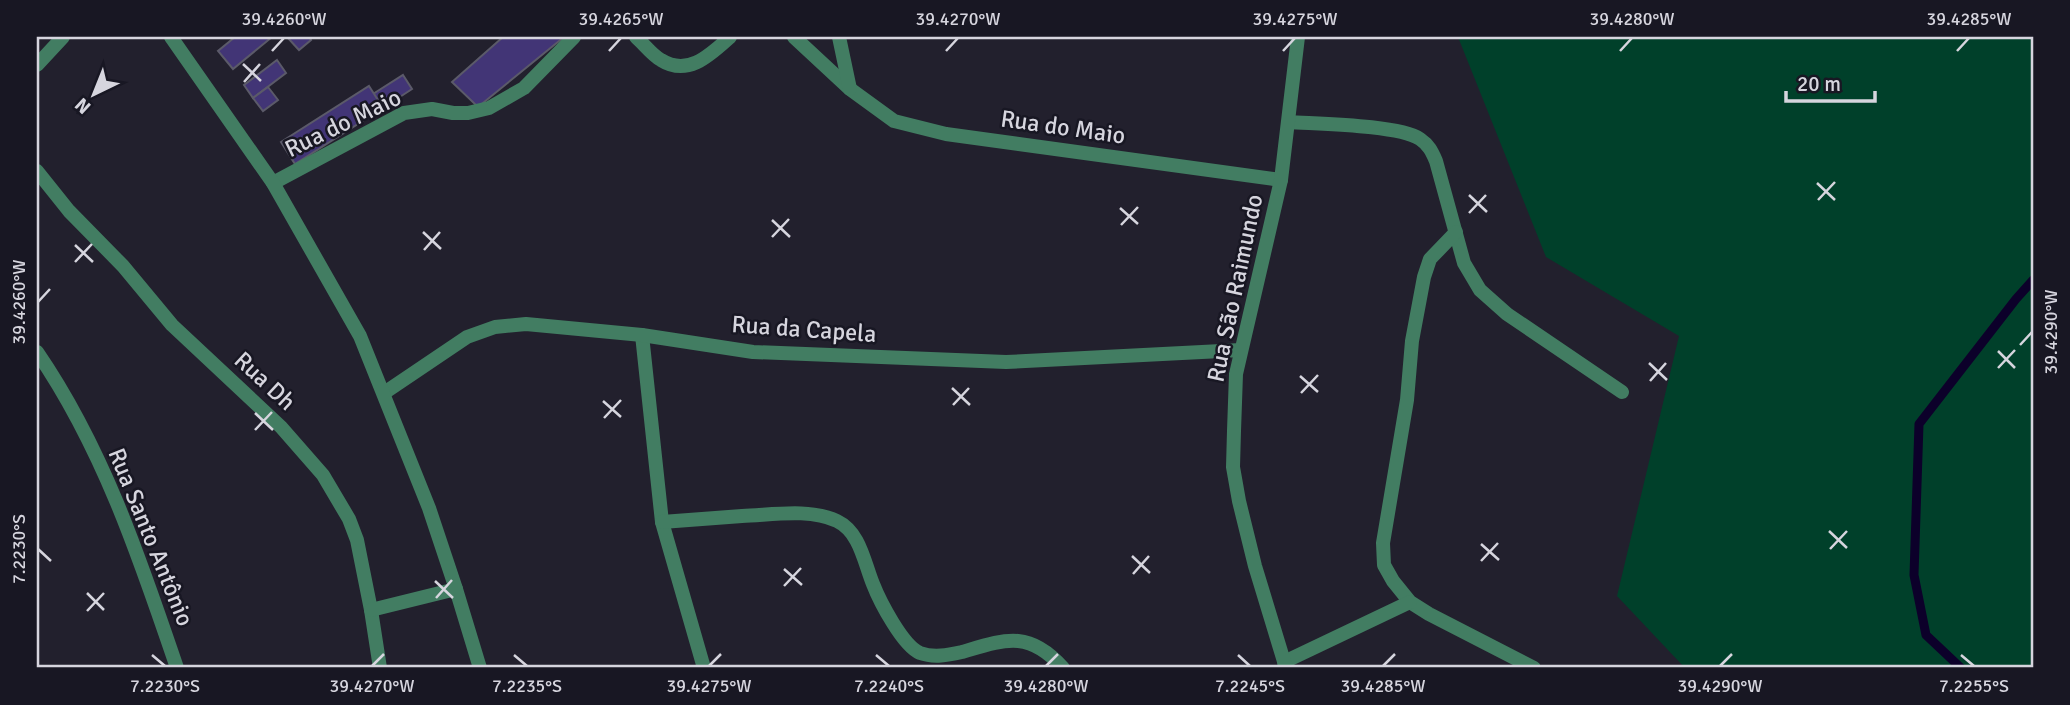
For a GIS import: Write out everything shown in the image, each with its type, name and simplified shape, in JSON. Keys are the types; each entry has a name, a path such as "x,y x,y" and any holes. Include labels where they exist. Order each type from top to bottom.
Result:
{"street":[{"path":"37,65 63,37"},
{"name":"Rua do Maio","path":"273,183 404,113 432,108 468,113 489,108 524,88 574,37"},
{"path":"636,37 660,60 684,68 705,58 730,37"},
{"name":"Rua do Maio","path":"794,37 850,89 894,121 946,134 1281,180"},
{"path":"839,37 850,89"},
{"name":"Rua São Raimundo","path":"1285,665 1255,566 1233,467 1236,374 1281,180 1298,37"},
{"path":"174,38 273,183 360,336 429,508 482,666"},
{"path":"1289,122 1401,131 1419,138 1430,147 1436,161 1464,263 1480,290 1507,314 1622,392"},
{"name":"Rua Dh","path":"37,171 69,211 123,267 172,325 281,427 323,475 349,519 357,540 372,610 380,668"},
{"path":"1456,232 1430,259 1424,277 1412,341 1407,400 1382,543 1384,565 1410,603 1534,668"},
{"name":"Rua da Capela","path":"384,393 467,337 495,327 526,324 642,335 753,352 1006,362 1241,349"},
{"path":"642,335 662,522 704,668"},
{"name":"Rua Santo Antônio","path":"37,352 59,384 114,492 177,668"},
{"path":"662,522 786,514 813,515 836,521 854,536 873,586 903,640 919,653 942,656 1013,640 1028,641 1053,657 1063,668"},
{"path":"372,610 456,589"},
{"path":"1285,665 1410,603"}],"green space":[{"path":"1458,37 2033,37 2033,668 1685,668 1617,596 1679,336 1546,257"}],"building":[{"path":"235,37 272,37 233,69 218,51"},
{"path":"287,37 309,37 311,40 299,50"},
{"path":"503,37 564,37 478,107 452,82"},
{"path":"277,60 286,73 253,98 244,85"},
{"path":"403,75 412,89 383,108 373,94"},
{"path":"369,86 383,108 295,164 281,142"},
{"path":"268,87 278,100 263,111 253,98"}],"waterway":[{"path":"1961,668 1926,635 1914,575 1919,424 2033,280"}]}
